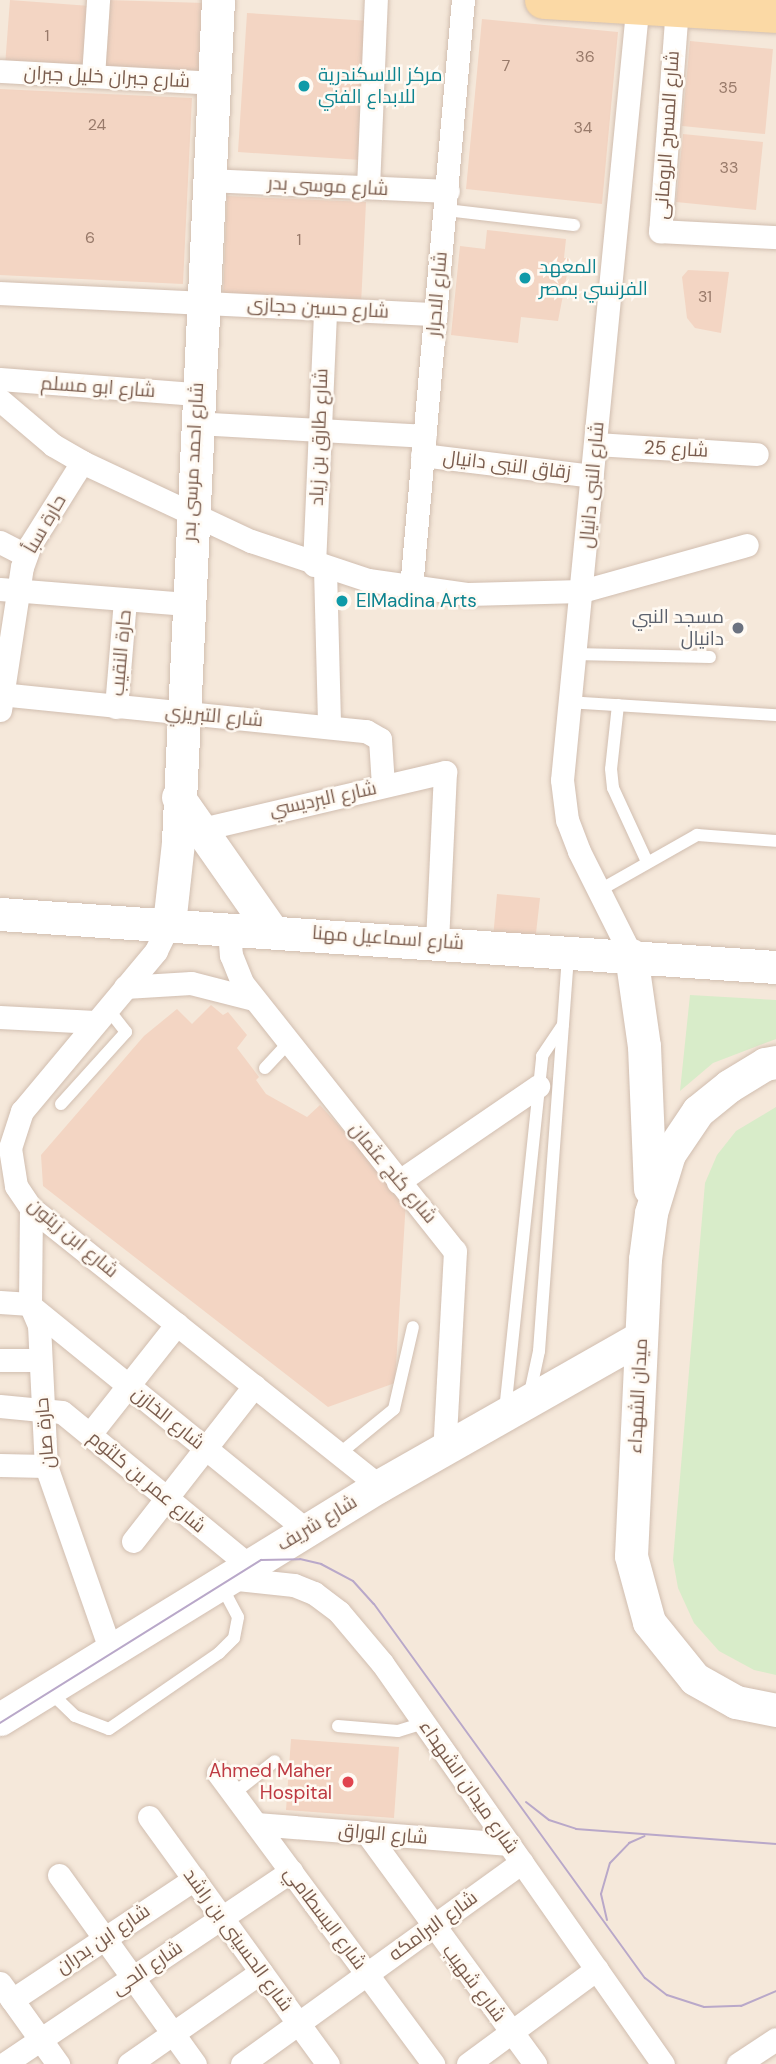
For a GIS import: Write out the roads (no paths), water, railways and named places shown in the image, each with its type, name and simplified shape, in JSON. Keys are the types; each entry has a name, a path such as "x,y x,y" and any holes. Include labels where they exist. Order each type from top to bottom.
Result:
{"main road":[{"name":"شارع احمد مرسى بدر","path":"169,924 178,797 195,408 218,0"},
{"path":"542,0 762,9"},
{"path":"178,797 271,930"},
{"name":"شارع اسماعيل مهنا","path":"0,914 437,941 776,967"},
{"path":"631,955 644,1046 651,1213"},
{"name":"ميدان الشهداء","path":"776,1062 738,1081 698,1111 669,1154 651,1213 640,1338 631,1556 640,1597 649,1622 695,1679 736,1702 776,1710"},
{"name":"شارع شريف","path":"0,1719 379,1486 640,1338"}],"street":[{"path":"93,76 98,0"},
{"path":"368,187 376,0"},
{"name":"شارع الاحرار","path":"411,588 464,0"},
{"name":"شارع النبى دانيال","path":"631,955 567,820 562,780 567,702 582,591 638,2"},
{"name":"شارع المسرح الرومانى","path":"677,7 660,231 776,237"},
{"name":"شارع جبران خليل جبران","path":"0,71 214,83"},
{"name":"شارع موسى بدر","path":"208,180 368,187 447,201"},
{"name":"شارع حسين حجازى","path":"0,293 435,314"},
{"name":"شارع طارق بن زياد","path":"325,309 319,430 319,567 329,727"},
{"name":"شارع ابو مسلم","path":"0,379 195,408 319,430"},
{"path":"0,400 53,445 82,462 251,541 319,567 411,588 513,595 582,591 747,545"},
{"name":"زقاق النبى دانيال","path":"319,430 592,476"},
{"name":"شارع 25","path":"596,444 757,454"},
{"name":"حارة سبأ","path":"0,710 9,590 26,555 82,462"},
{"path":"0,542 26,555"},
{"path":"9,590 186,604"},
{"name":"حارة النقيب","path":"117,706 125,600"},
{"name":"شارع التبريزي","path":"0,694 376,734 382,746 383,785"},
{"name":"شارع البرديسي","path":"202,829 445,772 437,941"},
{"name":"شارع ابن زيتون","path":"169,924 156,951 22,1111 5,1168 31,1208 379,1486"},
{"name":"شارع كنج عثمان","path":"229,928 231,955 254,999 455,1251 444,1451"},
{"path":"125,987 191,983 254,999"},
{"path":"0,1017 101,1015"},
{"path":"398,1182 538,1086"},
{"name":"حارة صان","path":"31,1208 30,1305 38,1322 46,1466 110,1649"},
{"path":"0,1303 30,1305"},
{"name":"شارع الخازن","path":"30,1305 306,1530"},
{"path":"90,1434 177,1324"},
{"path":"0,1360 40,1360"},
{"path":"133,1541 254,1386"},
{"name":"شارع عمر بن كلثوم","path":"0,1406 62,1412 166,1498 231,1575"},
{"path":"0,1465 46,1466"},
{"name":"شارع ميدان الشهداء","path":"231,1575 294,1585 314,1593 339,1612 425,1723 663,2064"},
{"name":"شارع البسطامي","path":"218,1773 433,2064"},
{"name":"شارع الحسينى بن راشد","path":"149,1817 328,2064"},
{"name":"شارع الوراق","path":"256,1825 366,1832 516,1853"},
{"name":"شارع شهيب","path":"366,1832 535,2064"},
{"name":"شارع البرامكه","path":"242,2064 433,1927 516,1853"},
{"name":"شارع الحى","path":"4,2064 290,1871"},
{"path":"59,1875 195,2064"},
{"name":"شارع ابن بدران","path":"6,1992 104,1938 194,1879"},
{"path":"468,2064 597,1969"},
{"path":"129,2064 261,1972"},
{"path":"6,1992 58,2064"},
{"path":"738,2064 776,2039"}],"lane":[{"path":"447,201 574,225"},
{"path":"574,654 710,657"},
{"path":"567,702 776,715"},
{"path":"618,705 611,769 613,788 647,862"},
{"path":"600,890 689,837 705,833 776,841"},
{"path":"516,1406 538,1351 569,951"},
{"path":"61,1104 126,1032 101,1015"},
{"path":"516,1406 538,1086 545,1048 563,1025"},
{"path":"265,1069 288,1043"},
{"path":"340,1454 394,1409 413,1327"},
{"path":"47,1689 75,1716 109,1729 234,1638 238,1617 231,1575"},
{"path":"338,1726 398,1731 425,1723"},
{"path":"233,1794 275,1760"}],"tram line":[{"path":"0,1723 261,1560 300,1559 321,1564 353,1581 374,1604 645,1978 667,1995 704,2007 741,2006 776,1991"},
{"path":"526,1802 549,1820 576,1829 776,1844"},
{"path":"607,1920 601,1894 610,1863 629,1843 645,1836"}],"place":[{"name":"مركز الاسكندرية للابداع الفني","path":"304,86"},
{"name":"المعهد الفرنسي بمصر","path":"525,278"},
{"name":"ElMadina Arts","path":"342,601"},
{"name":"مسجد النبي دانيال","path":"738,628"},
{"name":"Ahmed Maher Hospital","path":"348,1782"}]}
